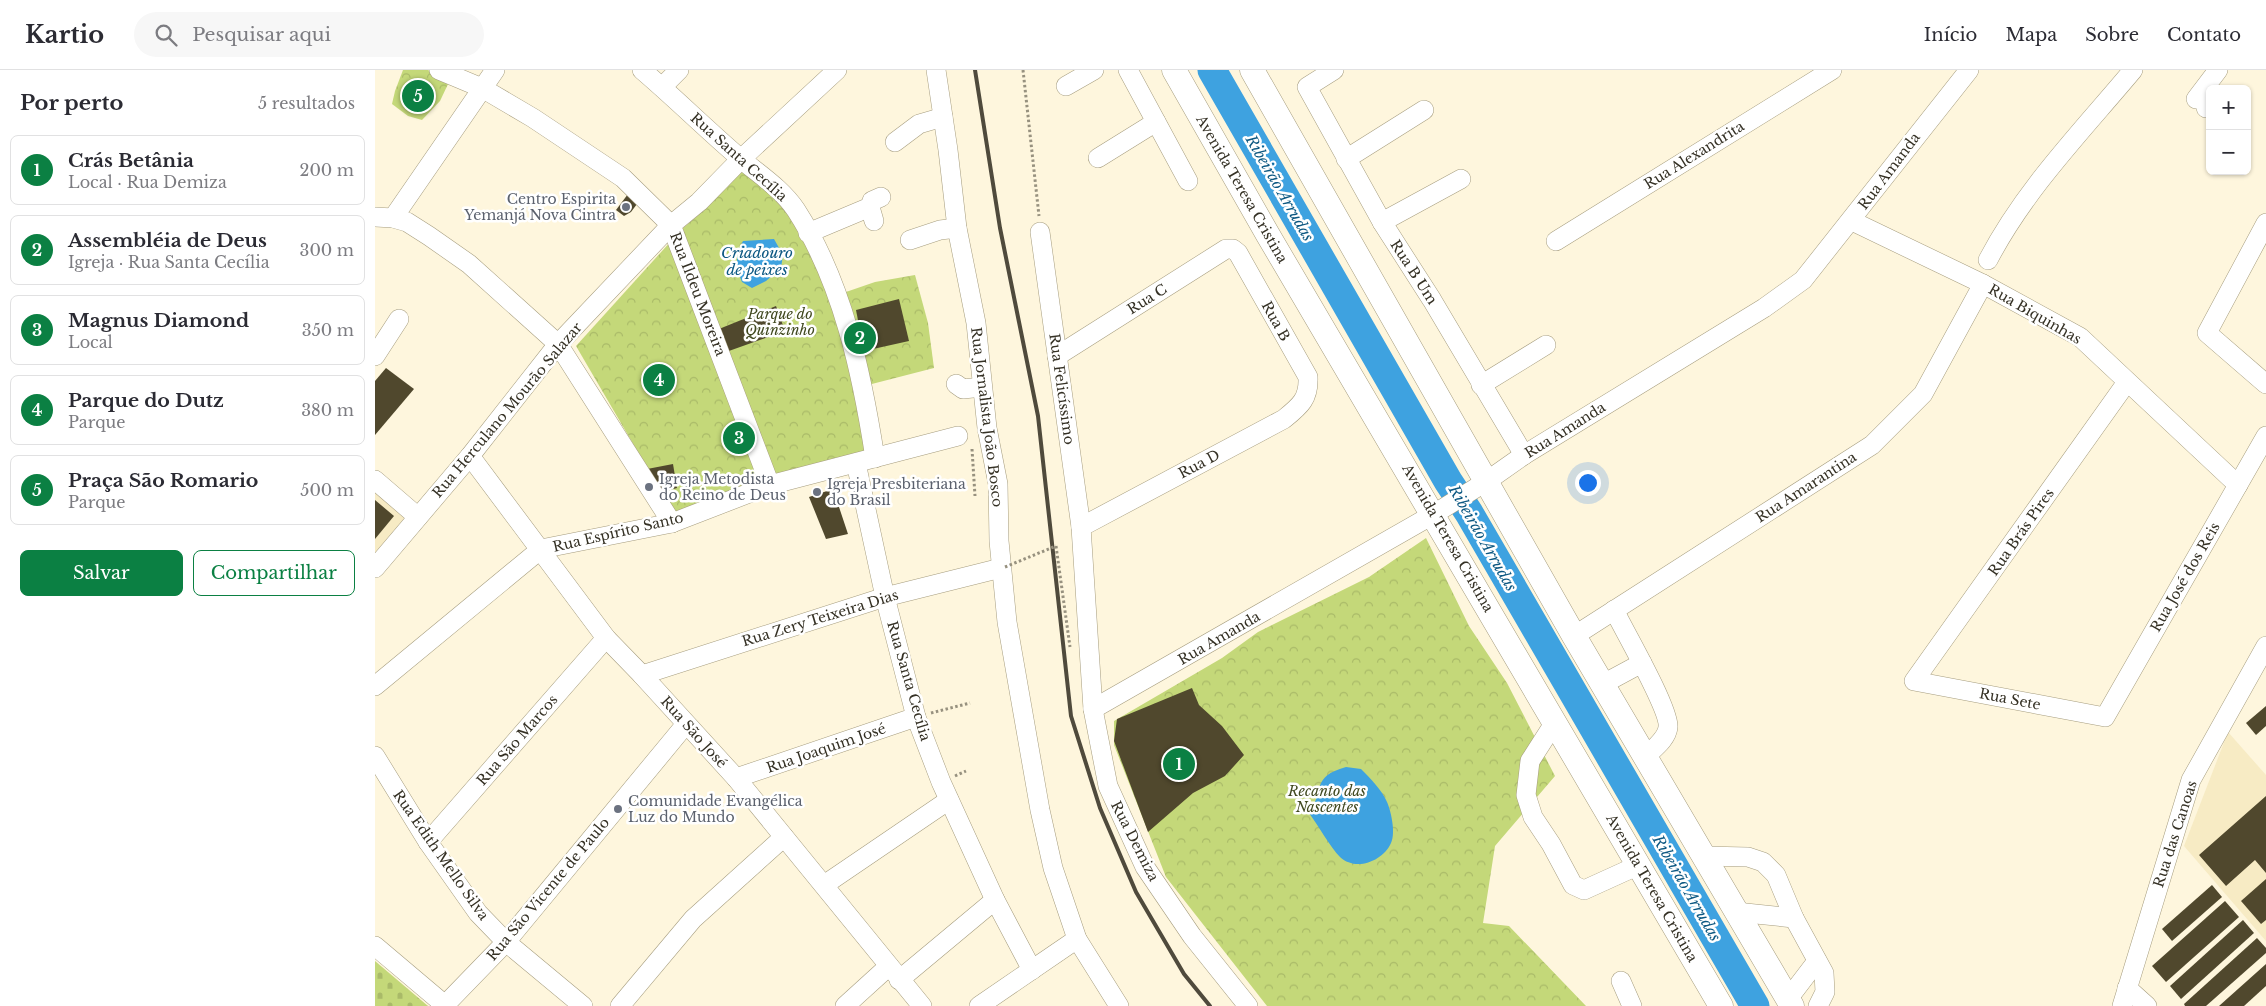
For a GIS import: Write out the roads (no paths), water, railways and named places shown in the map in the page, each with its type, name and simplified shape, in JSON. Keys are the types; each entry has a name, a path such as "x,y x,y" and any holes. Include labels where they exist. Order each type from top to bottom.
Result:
{"main road":[{"name":"Avenida Teresa Cristina","path":"1174,70 1268,235 1440,510 1555,722 1721,1006"},
{"path":"1252,70 1481,485 1603,684 1790,1003"}],"street":[{"name":"Rua Ildeu Moreira","path":"439,70 481,88 533,118 623,178 671,225 770,486"},
{"path":"495,70 384,218 414,227 469,264 558,344 671,522"},
{"name":"Rua Santa Cecília","path":"642,70 741,159 769,181 796,209 836,289 864,393 875,458"},
{"path":"662,87 679,70"},
{"name":"Rua Herculano Mourão Salazar","path":"375,568 470,456 558,344 671,225 699,202 741,159 837,70"},
{"name":"Rua Jornalista João Bosco","path":"936,70 957,228 975,324 987,428 999,484 1007,622 1040,810 1053,868 1077,939 1119,1006"},
{"path":"1067,86 1093,70"},
{"path":"1128,70 1189,181"},
{"name":"Rua B Um","path":"1335,70 1307,87 1382,222 1432,300 1524,455"},
{"name":"Rua Alexandrita","path":"1556,241 1832,70"},
{"name":"Rua Amanda","path":"1093,709 1440,510 1481,485 1524,455 1764,308 1803,280 1852,221 1969,70"},
{"path":"1989,260 2003,232 2024,200 2133,70"},
{"path":"2204,103 2218,70"},
{"path":"2223,85 2233,70"},
{"path":"1346,158 1424,110"},
{"path":"895,142 919,124 943,117"},
{"path":"1098,158 1156,122"},
{"path":"1382,222 1461,179"},
{"path":"808,233 875,209"},
{"name":"Rua Biquinhas","path":"1852,221 1983,284 2080,337 2238,485"},
{"path":"2266,223 2207,333 2266,384"},
{"path":"910,240 940,230 957,228"},
{"name":"Rua Felicíssimo","path":"1040,232 1081,527 1093,709"},
{"name":"Rua C","path":"1057,356 1226,249 1233,249 1238,253"},
{"name":"Rua B","path":"1238,253 1308,377 1309,390"},
{"name":"Rua Amarantina","path":"1574,636 1872,445 1923,394 1983,284"},
{"path":"375,356 399,319"},
{"path":"1481,384 1546,345"},
{"name":"Rua Brás Pires","path":"1914,681 2127,382"},
{"path":"956,384 963,389 982,387"},
{"name":"Rua D","path":"1081,527 1284,419 1299,407 1309,390"},
{"name":"Rua José dos Reis","path":"2105,717 2266,436"},
{"name":"Rua Espírito Santo","path":"375,686 541,549 671,522 770,486 875,458 964,438"},
{"name":"Rua São José","path":"470,456 606,638 642,674 736,778 923,1006"},
{"name":"Rua Santa Cecília","path":"856,463 885,596 916,718 949,800 995,900 1032,970"},
{"path":"375,480 418,517"},
{"name":"Rua Zery Teixeira Dias","path":"642,674 885,596 1003,568"},
{"path":"1614,610 1667,717 1669,726 1666,737 1645,757"},
{"name":"Rua São Marcos","path":"428,842 606,638"},
{"name":"Rua das Canoas","path":"2122,1006 2191,780 2266,646"},
{"path":"1603,684 1641,664"},
{"name":"Rua Sete","path":"1914,681 2105,717"},
{"name":"Rua Demiza","path":"1093,709 1108,786 1145,867 1191,936 1248,1006"},
{"name":"Rua Joaquim José","path":"736,778 916,718"},
{"path":"1555,722 1530,761 1526,795 1533,817 1551,844 1573,886 1584,890 1639,865"},
{"name":"Rua São Vicente de Paulo","path":"446,1006 506,942 687,724"},
{"name":"Rua Edith Mello Silva","path":"375,756 428,842 478,914 506,942 583,1006"},
{"path":"824,885 949,800"},
{"path":"619,1006 693,918 784,837"},
{"path":"1703,856 1748,857 1763,862 1775,875 1794,918 1824,973 1825,992 1818,1006"},
{"path":"845,1006 995,900"},
{"path":"1736,912 1794,918"},
{"path":"979,1006 1077,939"},
{"path":"375,946 446,1006"},
{"path":"1790,1003 1817,961"},
{"path":"1621,981 1633,1006"},
{"path":"2127,988 2143,1005"}],"water":[{"name":"Criadouro de peixes","path":"774,239 783,255 781,268 766,281 752,288 742,282 738,271 737,257 740,247 743,241"},
{"path":"1346,767 1361,769 1376,784 1387,802 1392,822 1393,834 1387,849 1376,859 1361,864 1354,864 1340,857 1309,813 1314,805 1320,786 1327,775"}],"waterway":[{"name":"Ribeirão Arrudas","path":"1212,70 1448,481 1469,513 1755,1006"}],"railway":[{"path":"975,70 1000,228 1038,416 1071,716 1100,808 1136,892 1184,974 1210,1006"}],"place":[{"name":"Praça São Romario","path":"418,96"},
{"name":"Centro Espirita Yemanjá Nova Cintra","path":"626,207"},
{"name":"Assembléia de Deus","path":"860,338"},
{"name":"Parque do Dutz","path":"659,380"},
{"name":"Magnus Diamond","path":"739,438"},
{"name":"Igreja Metodista do Reino de Deus","path":"649,487"},
{"name":"Igreja Presbiteriana do Brasil","path":"817,492"},
{"name":"Crás Betânia","path":"1179,764"},
{"name":"Comunidade Evangélica Luz do Mundo","path":"618,809"}],"park label":[{"name":"Parque do Quinzinho","path":"780,322"},
{"name":"Recanto das Nascentes","path":"1327,800"}]}
